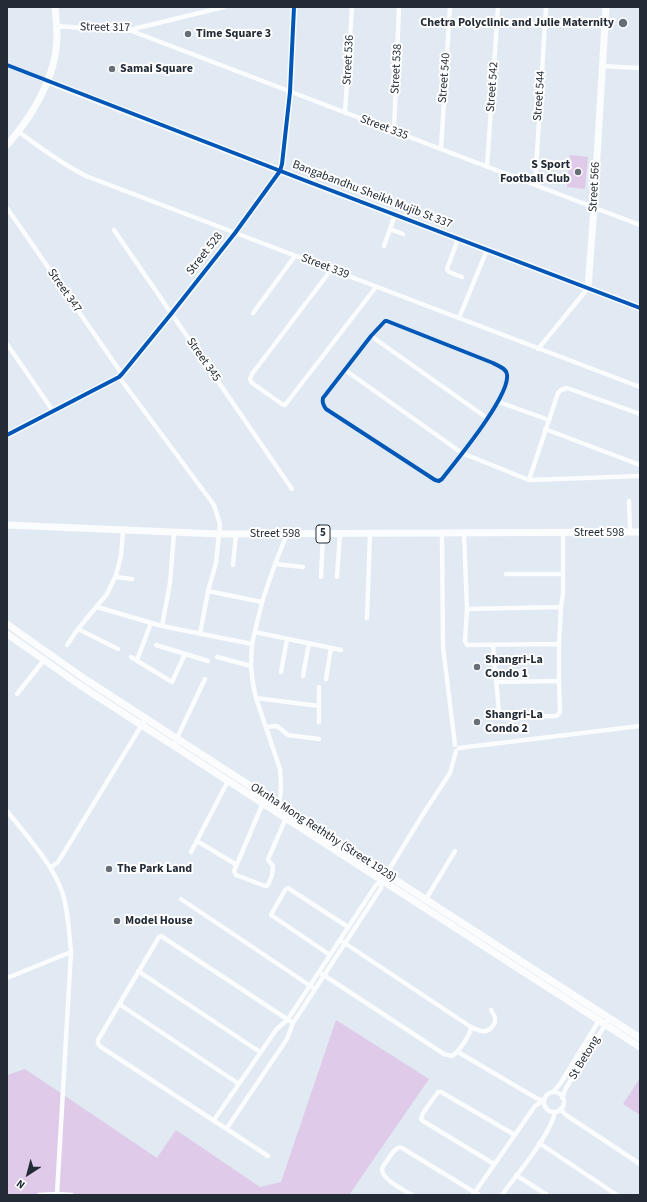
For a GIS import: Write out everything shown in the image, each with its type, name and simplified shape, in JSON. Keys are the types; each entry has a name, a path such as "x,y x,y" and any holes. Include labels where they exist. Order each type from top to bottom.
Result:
{"main road":[{"path":"7,145 19,132 35,107 47,80 55,56 57,39 55,7"},
{"name":"Street 528","path":"7,435 120,375 171,314 235,233 280,171 290,92 294,7"},
{"name":"Street 566","path":"588,288 606,7"},
{"name":"Bangabandhu Sheikh Mujib St 337","path":"47,80 280,171 640,308"},
{"name":"Street 598","path":"7,525 219,534 640,532"},
{"name":"Oknha Mong Reththy (Street 1928)","path":"7,624 278,808 604,1020 640,1038"},
{"name":"Oknha Mong Reththy (Street 1928)","path":"7,634 61,672 174,746 263,803 278,808 286,818 384,877 426,899 604,1020 640,1047"},
{"path":"61,672 66,665"}],"street":[{"name":"Street 317","path":"56,26 129,30 224,7"},
{"name":"Street 536","path":"345,113 352,7"},
{"name":"Street 538","path":"394,131 399,7"},
{"name":"Street 540","path":"441,149 450,7"},
{"name":"Street 542","path":"488,167 498,7"},
{"name":"Street 544","path":"535,185 546,7"},
{"name":"Street 335","path":"129,30 640,225"},
{"name":"Bangabandhu Sheikh Mujib St 337","path":"7,65 47,80"},
{"path":"602,66 640,68"},
{"name":"Street 339","path":"19,132 56,159 86,176 640,387"},
{"name":"Street 347","path":"7,208 120,375 214,505 220,524 216,563 208,591 200,634"},
{"path":"384,246 395,215"},
{"path":"390,229 403,234"},
{"name":"Street 345","path":"114,230 292,489"},
{"path":"458,239 446,269 449,272 462,277"},
{"path":"459,318 487,250"},
{"path":"253,313 295,256"},
{"path":"331,270 252,374 250,379 252,383 282,404 285,405 376,287"},
{"path":"538,349 588,288"},
{"path":"387,321 493,363 507,372 507,379 499,402 462,453 439,481 435,480 323,405 323,398 345,370 371,336 383,322 387,321"},
{"path":"371,336 487,418"},
{"path":"7,344 53,411"},
{"path":"345,370 462,453 529,480 640,476"},
{"path":"529,480 548,420 558,393 561,390 567,388 640,414"},
{"path":"499,402 548,420"},
{"path":"545,429 640,465"},
{"path":"629,501 630,532"},
{"path":"68,645 78,629 107,594 115,577 121,556 123,531"},
{"path":"162,626 170,583 174,533"},
{"path":"214,1120 276,1030 288,1019 376,885 384,877 450,773 456,748 443,647 442,533"},
{"path":"464,533 467,609 465,641 467,645 559,644"},
{"path":"493,645 499,712 502,716 506,718 555,716 558,714 560,712 559,644 563,594 563,533"},
{"path":"233,565 236,534"},
{"path":"278,808 281,788 280,769 252,684 251,666 252,644 262,602 287,534"},
{"path":"321,576 324,534"},
{"path":"337,576 340,534"},
{"path":"367,618 370,534"},
{"path":"275,564 303,567"},
{"path":"506,574 563,574"},
{"path":"115,577 132,579"},
{"path":"208,591 262,602"},
{"path":"97,607 162,626 252,644"},
{"path":"467,609 561,607"},
{"path":"137,660 151,623"},
{"path":"78,629 118,650"},
{"path":"255,632 341,650"},
{"path":"281,672 287,639"},
{"path":"304,676 309,643"},
{"path":"156,645 208,661"},
{"path":"326,679 331,648"},
{"path":"131,657 172,682 185,654"},
{"path":"217,657 251,666"},
{"path":"18,694 44,660"},
{"path":"174,746 176,738 205,679"},
{"path":"497,682 559,681"},
{"path":"319,686 319,722"},
{"path":"256,698 319,706"},
{"path":"51,867 60,859 146,718"},
{"path":"266,727 278,726 288,735 319,739"},
{"path":"456,748 640,726"},
{"path":"191,852 228,780"},
{"path":"263,803 234,871 236,875 265,886 268,885 272,875 273,866 268,860 286,818"},
{"path":"7,811 51,867 62,889 68,917 71,952 57,1194"},
{"path":"197,841 237,865"},
{"path":"426,899 455,851"},
{"path":"227,1128 287,1039 293,1023 381,888 384,877"},
{"path":"330,955 272,915 285,890 288,888 348,927"},
{"path":"181,899 316,989"},
{"path":"268,1156 100,1046 98,1040 138,971 159,937 162,936 293,1023"},
{"path":"340,940 471,1027 481,1032 484,1032 496,1022 491,1010"},
{"path":"7,978 71,952"},
{"path":"138,971 260,1052"},
{"path":"319,972 444,1054 452,1056 458,1052 470,1032 471,1027"},
{"path":"119,1004 239,1084"},
{"name":"St Betong","path":"554,1092 604,1020"},
{"name":"St Betong","path":"562,1098 566,1088 604,1020"},
{"path":"458,1052 544,1102 547,1109 550,1111 558,1111 566,1115 640,1164"},
{"path":"494,1164 423,1121 423,1113 438,1092 441,1092 515,1135"},
{"path":"412,1195 390,1182 383,1174 383,1167 395,1149 402,1148 476,1194 494,1164 535,1106 544,1102 547,1095 554,1092 559,1094 562,1098 563,1104 539,1143 502,1195"},
{"path":"539,1143 617,1195"},
{"path":"516,1175 547,1195"},
{"path":"39,1195 72,1195"}],"shaded area":[{"name":"S Sport Football Club","path":"570,155 588,157 585,189 567,187"},
{"path":"336,1020 429,1079 349,1195 7,1195 7,1075 25,1069 157,1158 176,1130 260,1187 281,1182"},
{"path":"640,1078 640,1115 623,1104"}],"cycle path":[{"path":"7,435 119,377 235,233 280,171 290,92 294,7"},
{"path":"7,65 640,308"},
{"path":"385,321 493,363 503,369 507,374 506,384 492,412 470,443 439,481 435,480 326,409 323,404 323,398 371,336 385,321"}],"place":[{"name":"Chetra Polyclinic and Julie Maternity","path":"623,23"},
{"name":"Time Square 3","path":"188,34"},
{"name":"Samai Square","path":"112,69"},
{"name":"S Sport Football Club","path":"578,172"},
{"name":"Shangri-La Condo 1","path":"477,667"},
{"name":"Shangri-La Condo 2","path":"477,722"},
{"name":"The Park Land","path":"109,869"},
{"name":"Model House","path":"117,921"}]}
